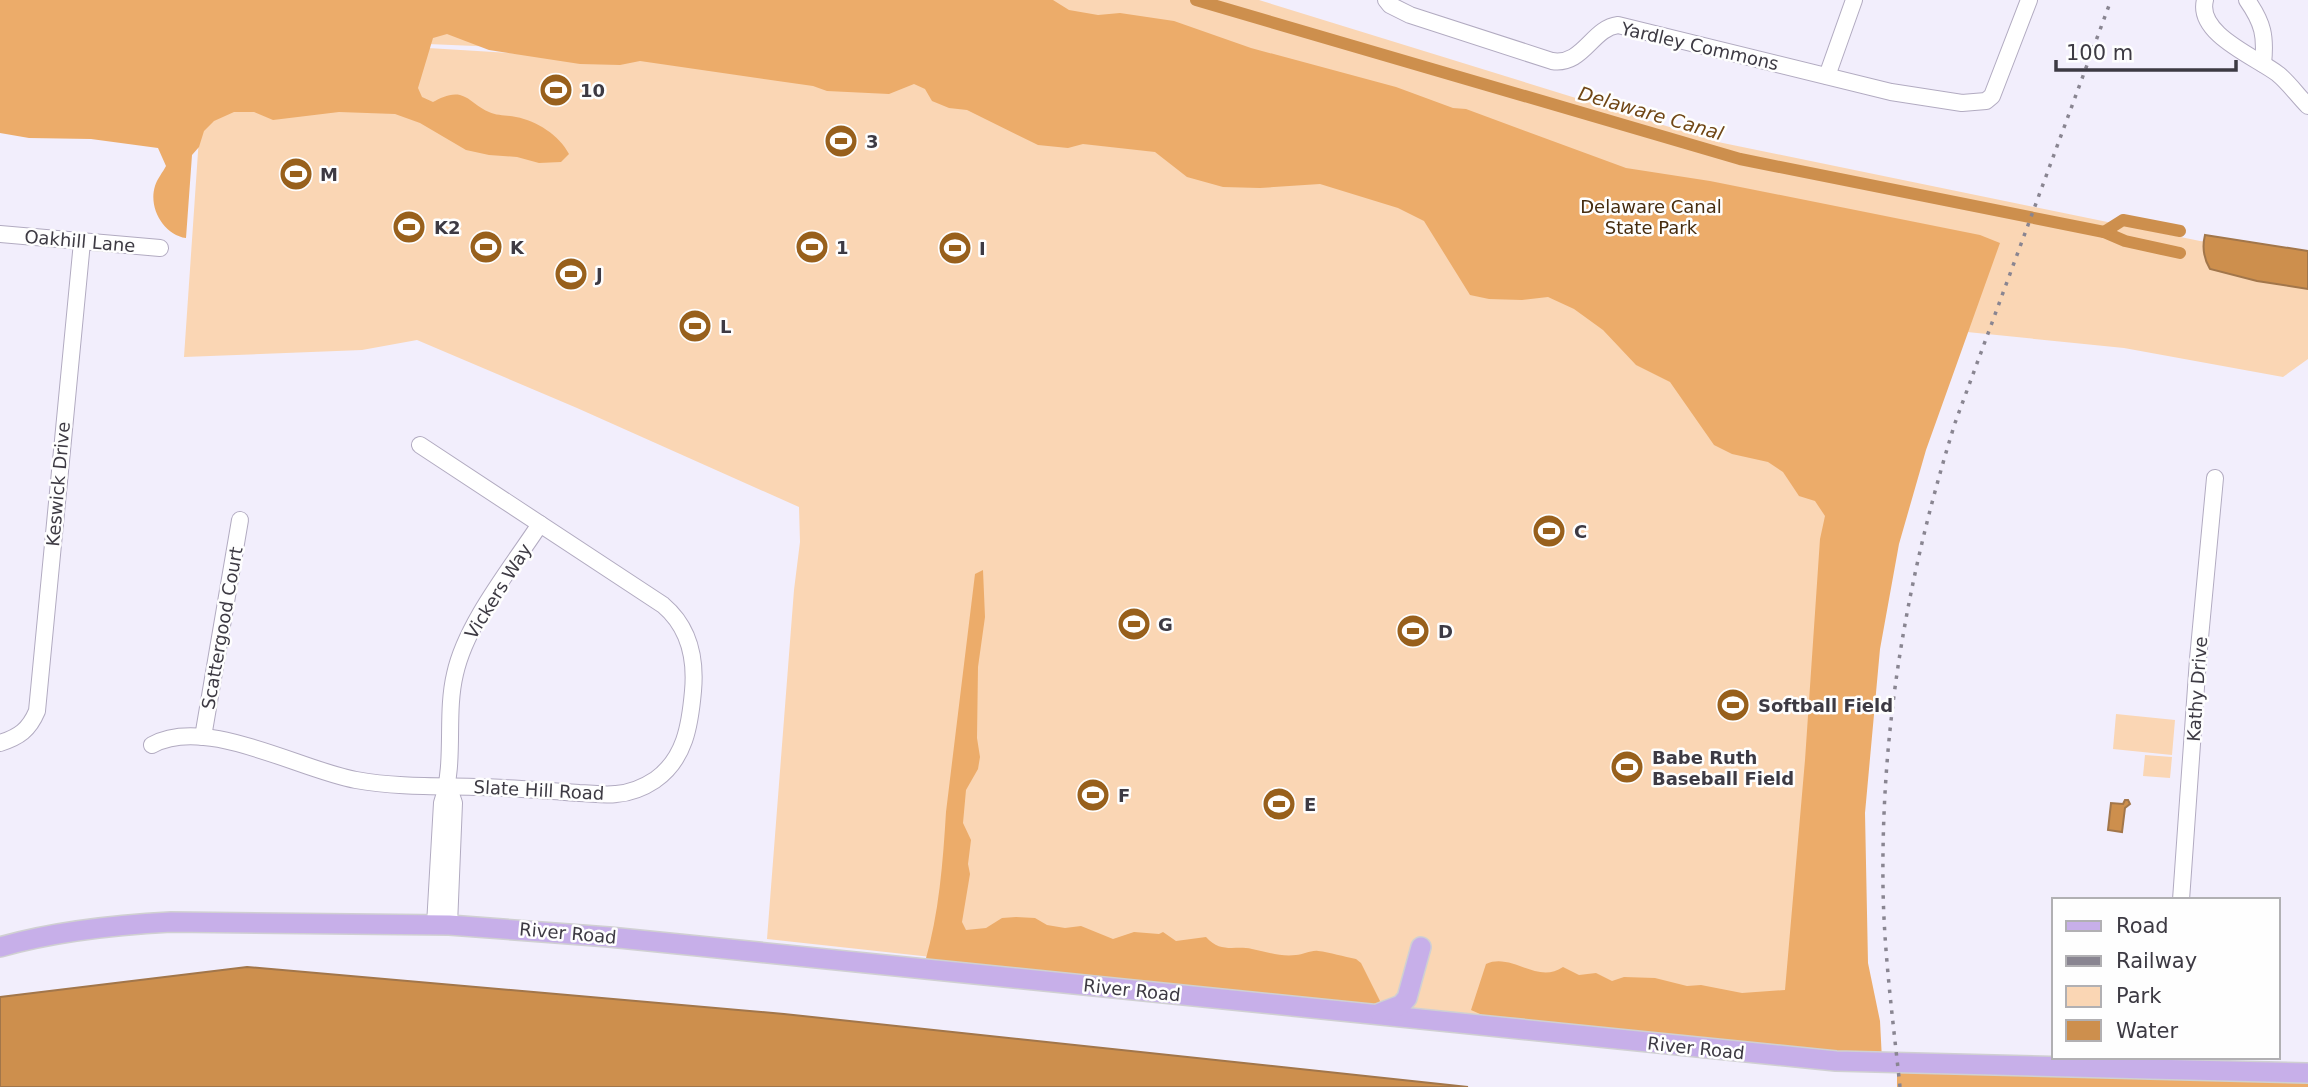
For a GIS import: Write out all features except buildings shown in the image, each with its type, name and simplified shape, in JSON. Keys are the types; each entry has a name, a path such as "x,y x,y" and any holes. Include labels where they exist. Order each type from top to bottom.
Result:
{"main road":[{"name":"River Road","path":"0,947 59,933 130,924 171,922 442,925 609,936 1836,1062 2170,1064 2308,1073"},
{"path":"1376,1015 1401,1005 1407,998 1421,947 1414,1019"}],"street":[{"name":"Yardley Commons","path":"1386,0 1390,5 1410,15 1552,61 1559,62 1576,56 1590,46 1604,29 1618,25 1933,100 1962,103 1986,101 1992,96 2029,0"},
{"path":"1828,76 1854,0"},
{"path":"2205,0 2205,19 2240,52 2279,75 2308,106"},
{"path":"2247,0 2256,13 2265,40 2263,64"},
{"name":"Oakhill Lane","path":"0,234 160,248"},
{"name":"Keswick Drive","path":"0,743 23,733 37,711 82,242"},
{"name":"Slate Hill Road","path":"152,745 164,738 182,735 203,737 244,746 355,780 385,784 612,795 642,788 666,771 676,759 687,736 694,685 694,661 690,643 676,617 663,605 420,445"},
{"name":"Kathy Drive","path":"2181,898 2215,478"},
{"name":"Scattergood Court","path":"203,737 240,520"},
{"name":"Vickers Way","path":"442,925 454,803 448,785 452,692 461,654 481,614 540,524"}],"green space":[{"name":"Delaware Canal State Park","path":"0,0 1259,0 1718,142 2200,241 2308,256 2308,359 2283,377 2124,348 1868,322 1787,1045 1471,1016 767,939 800,542 799,507 417,340 362,350 184,357 206,35","holes":["264,37 519,48 640,61"]},
{"name":"Delaware Canal State Park","path":"0,0 1053,0 1069,10 1098,15 1120,13 1174,21 1251,48 1396,87 1453,108 1466,109 1626,168 1710,181 1980,235 2000,243 1926,450 1899,544 1880,649 1865,813 1868,963 1880,1021 1882,1060 1498,1022 1471,1010 1486,964 1496,961 1544,972 1553,972 1563,967 1579,975 1596,973 1612,981 1624,977 1655,978 1687,986 1701,985 1742,993 1785,990 1805,760 1820,539 1825,516 1815,501 1799,496 1783,472 1768,462 1732,454 1714,445 1670,382 1636,365 1603,330 1574,309 1548,297 1522,300 1489,299 1470,295 1424,221 1398,208 1320,184 1260,188 1223,187 1187,177 1155,152 1083,144 1068,148 1038,145 967,110 949,108 932,101 925,89 914,84 889,94 827,91 813,86 640,61 620,65 580,64 489,50 447,34 433,38 418,88 422,97 433,102 449,95 460,95 492,113 532,122 547,130 565,147 569,154 561,162 539,163 466,150 420,123 395,114 339,112 273,120 254,112 234,112 214,121 204,131 199,147 192,155 186,238 171,232 156,211 153,194 166,166 158,148 91,139 29,138 0,133"},
{"path":"983,570 985,617 978,667 977,738 980,757 978,769 966,790 963,823 971,840 968,864 970,874 962,922 966,930 986,928 1002,918 1035,918 1047,925 1065,928 1081,926 1113,939 1134,932 1163,932 1176,941 1206,937 1223,947 1246,948 1279,955 1327,952 1356,959 1361,963 1380,1001 1378,1007 925,962 940,888 946,812 975,574"},
{"path":"2116,714 2175,720 2172,755 2113,749"},
{"path":"2145,755 2172,757 2170,778 2143,776"},
{"path":"1897,1064 2308,1073 2308,1087 1897,1087"}],"water":[{"path":"2205,235 2308,251 2308,289 2257,281 2210,269 2204,253"},
{"path":"2125,800 2130,804 2125,808 2122,832 2108,830 2111,803 2123,804"},
{"path":"247,967 784,1014 1468,1087 0,1087 0,997"}],"waterway":[{"name":"Delaware Canal","path":"1196,0 1740,159 2104,232 2125,241 2180,253"},
{"name":"Delaware Canal","path":"2104,232 2123,220 2180,231"}],"railway":[{"path":"1900,1087 1885,937 1884,827 1892,710 1911,595 1923,538 1955,423 2111,0"}],"place":[{"name":"10","path":"556,90"},
{"name":"3","path":"841,141"},
{"name":"M","path":"296,174"},
{"name":"K2","path":"409,227"},
{"name":"K","path":"486,247"},
{"name":"1","path":"812,247"},
{"name":"I","path":"955,248"},
{"name":"J","path":"571,274"},
{"name":"L","path":"695,326"},
{"name":"C","path":"1549,531"},
{"name":"G","path":"1134,624"},
{"name":"D","path":"1413,631"},
{"name":"Softball Field","path":"1733,705"},
{"name":"Babe Ruth Baseball Field","path":"1627,767"},
{"name":"F","path":"1093,795"},
{"name":"E","path":"1279,804"}]}
